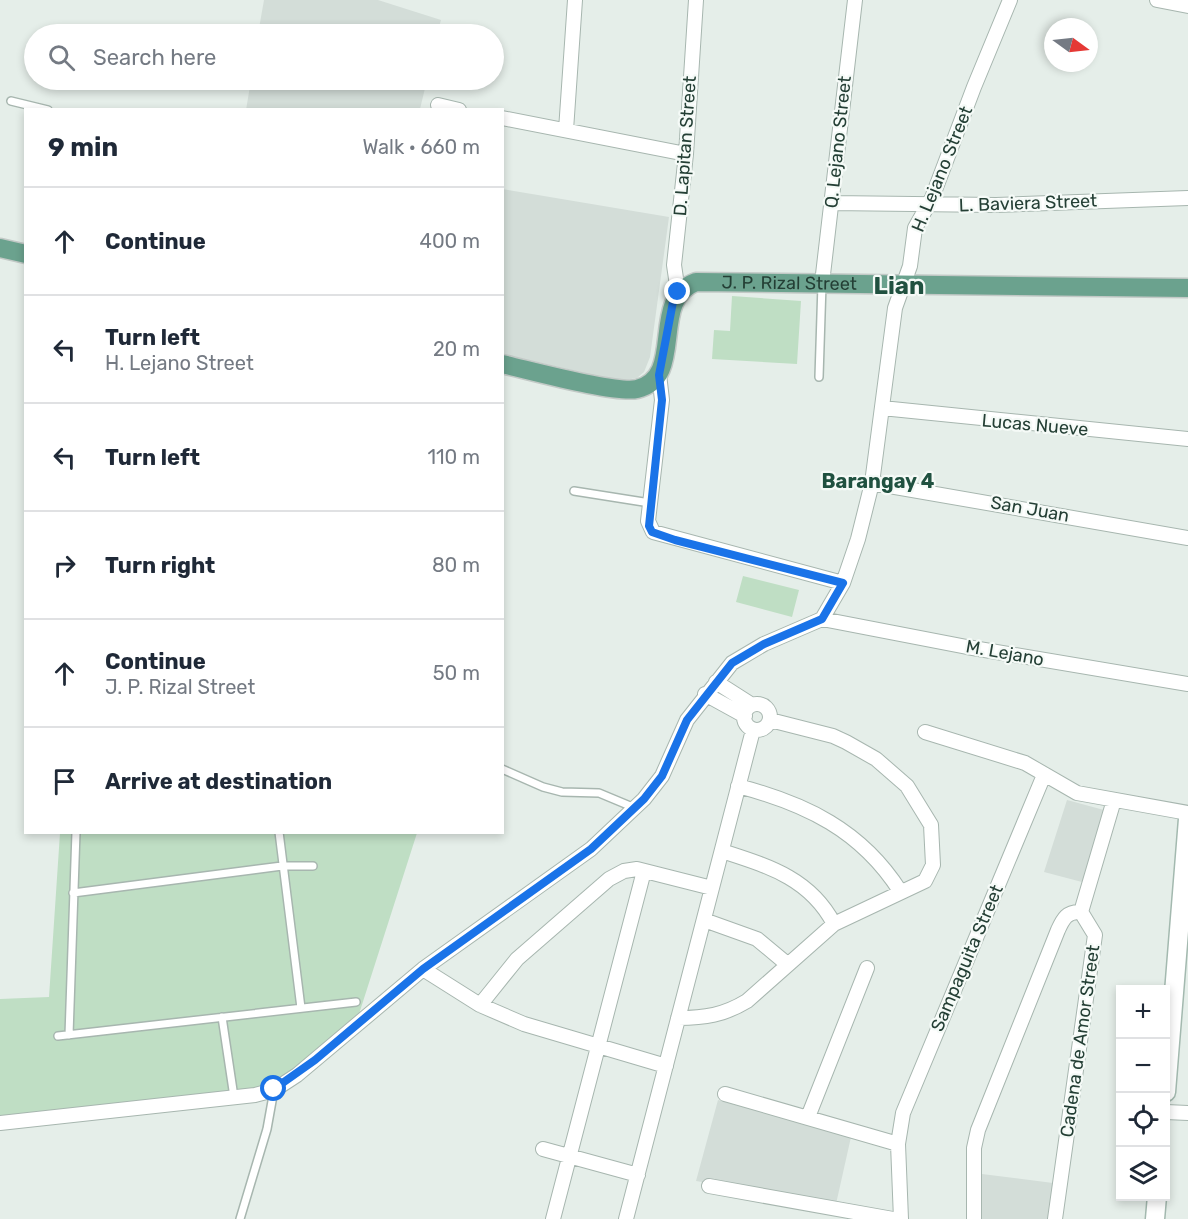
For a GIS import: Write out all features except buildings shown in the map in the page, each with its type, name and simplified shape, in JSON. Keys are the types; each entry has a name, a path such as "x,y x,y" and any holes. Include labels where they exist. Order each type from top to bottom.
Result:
{"main road":[{"path":"0,248 24,254"},
{"name":"J. P. Rizal Street","path":"678,292 696,282 1188,288"},
{"path":"504,364 625,389 646,386 659,375 673,302 678,292"}],"street":[{"path":"566,130 575,0"},
{"name":"D. Lapitan Street","path":"678,292 674,265 686,153 696,0"},
{"name":"Q. Lejano Street","path":"822,283 855,0"},
{"name":"H. Lejano Street","path":"822,619 843,583 858,539 872,483 895,308 905,284 915,228 933,198 974,87 1010,0"},
{"path":"1157,0 1188,6"},
{"path":"438,105 451,108"},
{"path":"504,118 686,153"},
{"name":"L. Baviera Street","path":"831,203 927,205 1188,198"},
{"path":"659,375 662,400 649,526 661,536 843,583"},
{"name":"Lucas Nueve","path":"882,408 1188,439"},
{"name":"San Juan","path":"872,483 1188,538"},
{"path":"0,1123 234,1097 274,1089 315,1060 423,969 566,869 635,808 662,776 687,720 705,694 732,663 743,654 822,619"},
{"name":"M. Lejano","path":"822,619 967,647 1188,684"},
{"path":"716,682 748,711"},
{"path":"705,694 748,711"},
{"path":"748,711 760,704 767,708 770,720"},
{"path":"748,711 747,724 753,730"},
{"path":"753,730 763,728 770,720"},
{"path":"678,1018 707,1018 732,1010 747,1001 834,924 925,881 933,865 931,825 927,813 907,786 876,759 846,742 833,736 770,720"},
{"path":"627,1219 753,730"},
{"path":"925,732 1025,763 1077,793 1188,813"},
{"name":"Sampaguita Street","path":"901,1219 898,1144 903,1113 1044,775"},
{"path":"738,786 784,798 829,820 866,850 887,871 900,891"},
{"path":"975,1219 974,1148 978,1130 1058,930 1072,911 1081,912 1114,800"},
{"path":"1170,1058 1182,957 1188,819"},
{"path":"722,851 789,875 816,896 834,924"},
{"path":"480,1005 517,959 609,879 624,871 644,871 712,888"},
{"path":"553,1219 644,871"},
{"name":"Cadena de Amor Street","path":"1055,1219 1095,934 1081,912"},
{"path":"704,920 757,939 787,964"},
{"path":"808,1117 867,968"},
{"path":"423,969 480,1005 524,1024 666,1066"},
{"path":"725,1094 898,1144"},
{"path":"1170,1113 1188,1113"},
{"path":"543,1149 638,1175"},
{"path":"709,1186 892,1219"},
{"path":"1155,1219 1156,1201"}],"lane":[{"path":"11,101 40,108"},
{"path":"819,377 822,283"},
{"path":"574,491 650,503"},
{"path":"504,770 543,787 562,792 599,793 635,808"},
{"path":"69,1035 76,834"},
{"path":"279,834 301,1008"},
{"path":"73,893 282,866 313,866"},
{"path":"58,1036 356,1002"},
{"path":"222,1017 234,1097"},
{"path":"240,1219 267,1129 274,1089"}],"shaded area":[{"path":"264,0 378,0 441,20 440,24 260,24"},
{"path":"249,90 425,90 420,108 246,108"},
{"path":"504,189 669,217 650,357 644,372 637,378 619,381 504,354"},
{"path":"1067,800 1104,810 1082,882 1044,872"},
{"path":"718,1100 851,1137 836,1204 696,1181"},
{"path":"982,1174 1053,1183 1049,1219 981,1219"}],"green space":[{"path":"732,296 801,301 797,364 712,359 714,330 730,331"},
{"path":"743,576 799,590 792,617 736,602"},
{"path":"60,834 417,834 359,1014 297,1068 264,1088 0,1118 0,999 49,997"}],"district":[{"name":"Lian","path":"899,286"},
{"name":"Barangay 4","path":"878,481"}],"route":[{"path":"274,1089 315,1060 423,969 591,849 644,799 662,776 687,720 705,694 732,663 743,654 822,619 832,606 843,583 661,536 652,532 649,526 654,459 662,400 659,375 673,302 678,292"}]}
